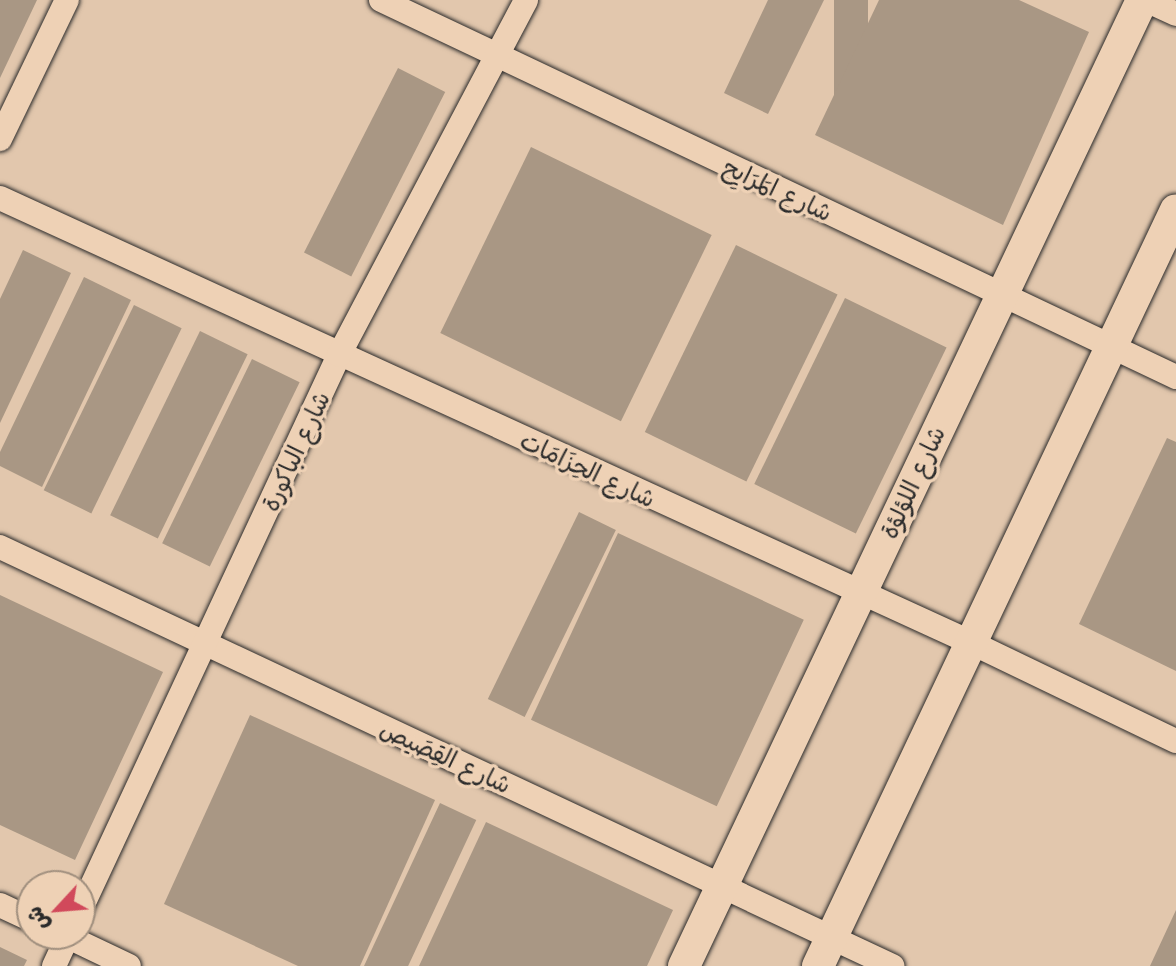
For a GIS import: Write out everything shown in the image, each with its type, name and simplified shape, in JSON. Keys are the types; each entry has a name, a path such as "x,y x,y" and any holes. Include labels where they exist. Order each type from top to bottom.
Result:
{"street":[{"path":"0,139 67,0"},
{"name":"شارع المَرَايِح","path":"381,0 1176,377"},
{"name":"شارع الباكورة","path":"96,877 339,355 499,57 526,0"},
{"path":"1144,0 1176,14"},
{"name":"شارع اللؤلؤة","path":"684,966 1144,0"},
{"name":"شارع الحِزَامَات","path":"0,198 972,643 1176,741"},
{"path":"818,966 1176,210"},
{"name":"شارع القِصَيص","path":"0,547 205,646 725,884 892,966"},
{"path":"96,950 129,966"}],"building":[{"path":"0,0 37,0 0,78"},
{"path":"768,0 824,0 768,114 724,93"},
{"path":"834,0 868,0 868,132 834,132"},
{"path":"879,0 1019,0 1089,32 1003,225 815,135"},
{"path":"398,68 445,92 351,276 304,252"},
{"path":"531,147 712,235 621,421 440,333"},
{"path":"736,245 838,295 746,481 645,432"},
{"path":"23,250 71,273 0,423 0,299"},
{"path":"84,277 131,300 42,487 0,466 0,452"},
{"path":"845,298 947,348 856,534 754,484"},
{"path":"134,305 182,328 91,513 44,490"},
{"path":"200,331 248,354 158,538 110,515"},
{"path":"252,359 300,382 210,566 162,543"},
{"path":"1167,438 1176,442 1176,671 1079,624"},
{"path":"579,512 616,530 525,717 488,699"},
{"path":"618,533 804,620 717,806 531,720"},
{"path":"0,595 163,672 75,860 0,825"},
{"path":"250,715 435,800 360,966 298,966 164,904"},
{"path":"440,803 476,820 408,966 364,966"},
{"path":"486,822 673,910 647,966 419,966"},
{"path":"1176,910 1176,966 1150,966"},
{"path":"0,947 27,960 24,966 0,966"}]}
